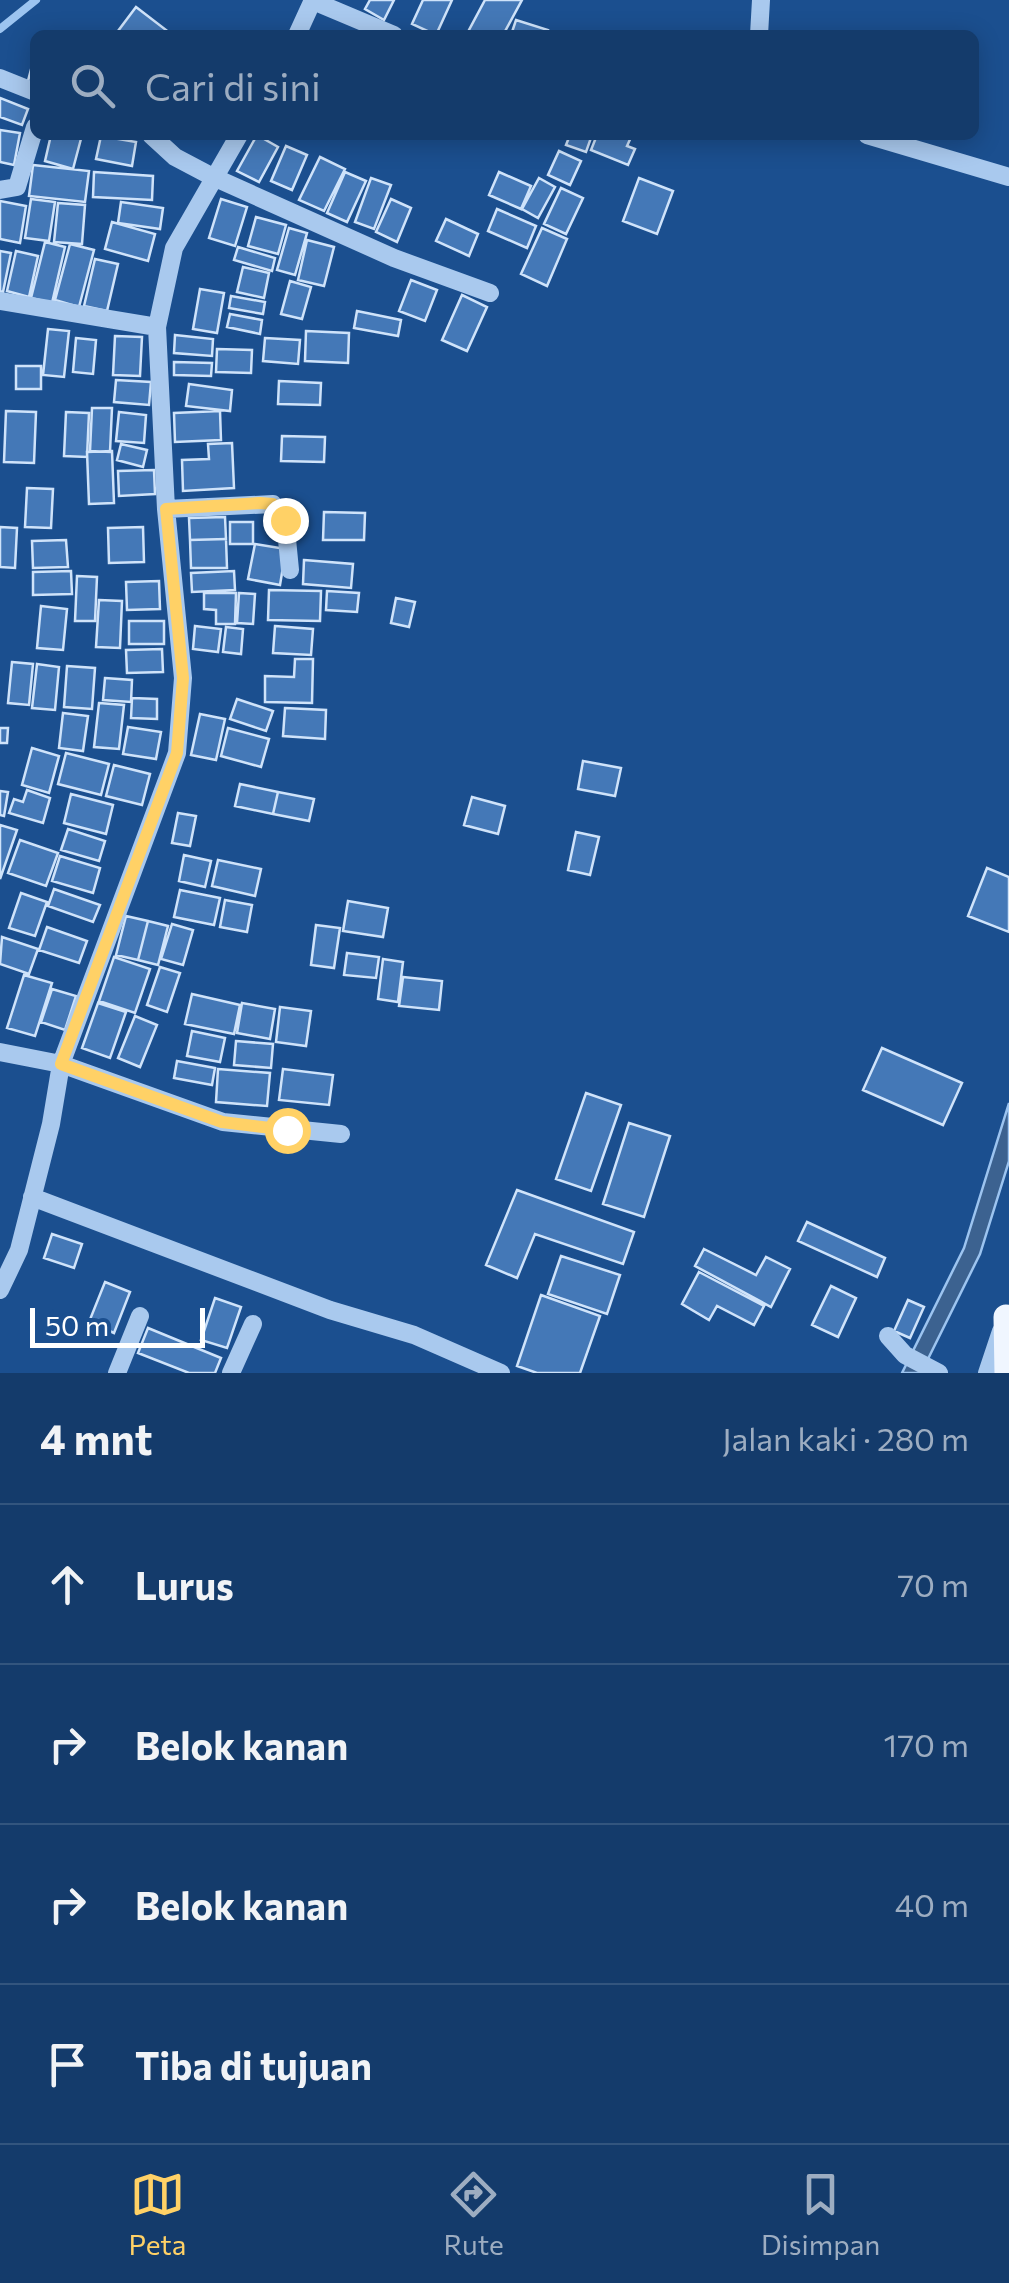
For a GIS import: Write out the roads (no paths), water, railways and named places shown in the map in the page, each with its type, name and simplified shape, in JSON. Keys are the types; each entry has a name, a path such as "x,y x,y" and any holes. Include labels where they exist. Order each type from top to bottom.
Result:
{"main road":[{"path":"1007,1373 1008,1313"}],"street":[{"path":"299,30 313,0 382,30"},
{"path":"759,30 762,0"},
{"path":"0,78 30,90"},
{"path":"0,190 17,187 31,140"},
{"path":"156,140 211,176 394,258 490,293"},
{"path":"0,1290 18,1250 52,1124 61,1064 177,753 183,678 166,509 158,327 174,248 211,176 235,140"},
{"path":"884,140 1009,178"},
{"path":"0,301 158,327"},
{"path":"166,509 273,504 285,520 290,570"},
{"path":"0,1052 61,1064 222,1122 341,1134"},
{"path":"32,1197 330,1310 414,1335 502,1373"},
{"path":"987,1373 1008,1313"},
{"path":"122,1371 140,1316"},
{"path":"231,1373 253,1324"},
{"path":"888,1336 905,1355 934,1371"}],"water":[{"path":"1009,1103 1009,1161 980,1254 921,1373 902,1373 964,1248"}],"waterway":[{"path":"0,29 36,0"}]}
